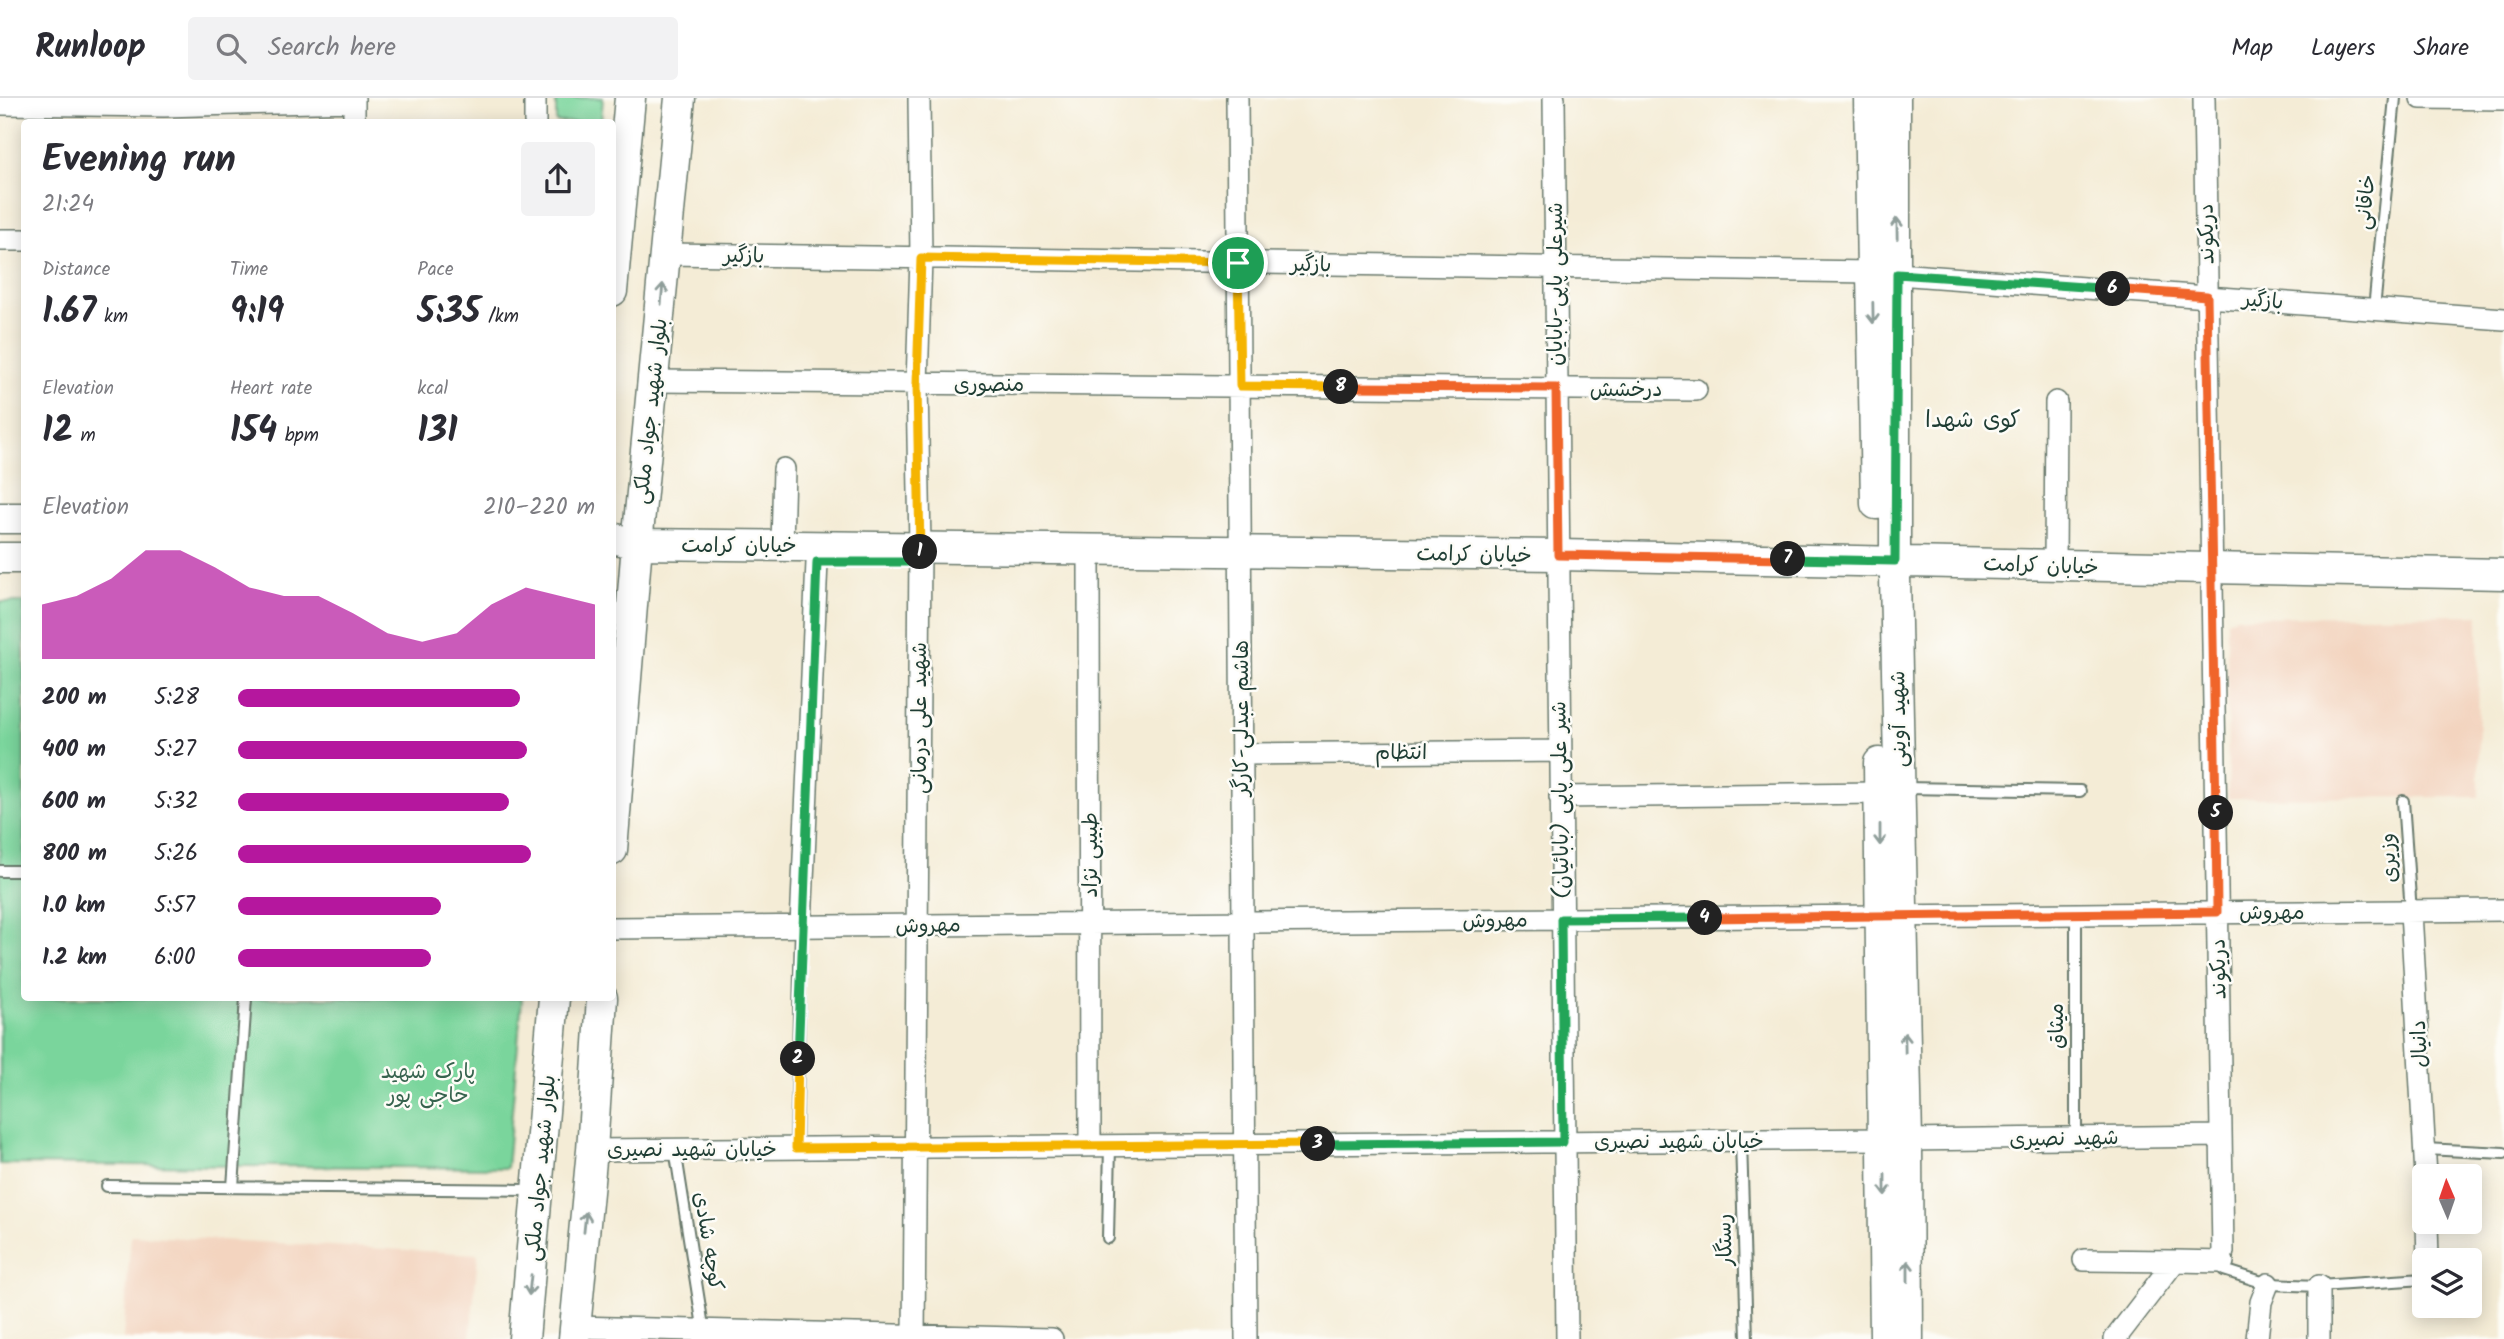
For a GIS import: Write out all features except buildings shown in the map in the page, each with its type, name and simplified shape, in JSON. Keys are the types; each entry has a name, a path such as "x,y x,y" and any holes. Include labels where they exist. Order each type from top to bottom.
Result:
{"main road":[{"path":"616,248 630,98"},
{"name":"بلوار شهید جواد ملکی","path":"616,750 624,551 654,381 680,98"},
{"name":"شهید آوینی","path":"1869,98 1885,273"},
{"name":"شهید آوینی","path":"1895,98 1885,273 1886,569 1896,1140 1908,1339"},
{"path":"0,518 21,518"},
{"name":"خیابان کرامت","path":"624,551 782,545 1089,565 1240,560"},
{"name":"خیابان کرامت","path":"624,551 817,562 920,554 1886,569 2504,590"},
{"path":"0,558 21,558"},
{"name":"خیابان کرامت","path":"1886,569 2055,565 2212,578 2504,574"},
{"name":"بلوار شهید جواد ملکی","path":"524,1339 554,1001"},
{"path":"574,1333 592,1150 602,1001"},
{"name":"شهید آوینی","path":"1885,1339 1896,1140"}],"street":[{"path":"535,98 535,119"},
{"name":"شهید علی درمانی","path":"914,1337 920,554 917,384 921,258 919,98"},
{"name":"هاشم عبدلی-کارگر","path":"1237,98 1247,1339"},
{"name":"شیرعلی پاپی-بابایان","path":"1554,98 1558,563"},
{"name":"دریکوند","path":"2204,98 2223,1257"},
{"path":"2421,98 2504,99"},
{"path":"0,104 164,109 354,107"},
{"path":"0,240 21,240"},
{"name":"بازگیر","path":"666,254 1885,273 2504,319"},
{"name":"منصوری","path":"654,381 1556,388"},
{"name":"درخشش","path":"1556,388 1696,390"},
{"path":"2055,565 2056,402"},
{"path":"782,545 784,469"},
{"path":"801,926 817,562"},
{"name":"شیر علی پاپی (بابائیان)","path":"1558,563 1567,1339"},
{"name":"طبیبی نژاد","path":"1089,565 1090,923 1100,1146"},
{"name":"انتظام","path":"1242,754 1560,751"},
{"path":"1560,797 1890,790"},
{"name":"مهروش","path":"616,928 2504,910"},
{"name":"دانیال","path":"2411,912 2426,1164"},
{"name":"شهید نصیری","path":"1896,1140 2221,1136"},
{"name":"خیابان شهید نصیری","path":"592,1150 1896,1140"},
{"path":"2084,1260 2175,1261 2223,1257"},
{"path":"2115,1339 2175,1261"},
{"path":"2258,1339 2261,1302 2268,1284"},
{"path":"2319,1286 2319,1339"},
{"path":"574,1333 1052,1339"}],"lane":[{"name":"خاقانی","path":"2374,309 2395,98"},
{"path":"1890,790 2080,790"},
{"name":"وزیری","path":"2403,801 2411,912"},
{"path":"0,870 21,871"},
{"name":"میثاق","path":"2076,914 2076,1138"},
{"path":"796,1148 801,926"},
{"path":"233,1187 246,1001"},
{"name":"رستگار","path":"1741,1141 1747,1339"},
{"path":"1100,1146 1108,1238"},
{"name":"کوچه شادی","path":"675,1149 704,1335"},
{"path":"2425,1149 2504,1153"},
{"path":"107,1186 539,1190"},
{"path":"2223,1257 2224,1270 2268,1284 2319,1286 2412,1280"}],"shaded area":[{"path":"2478,615 2479,797 2228,798 2227,620 2235,617"},
{"path":"131,1235 478,1254 470,1339 123,1339"}],"green space":[{"path":"556,98 603,98 601,119 556,119"},
{"name":"پارک شهید حاجی پور","path":"0,602 21,602 21,1001 522,1001 507,1168 0,1164"}],"district":[{"name":"کوی شهدا","path":"1973,419"}],"route":[{"path":"921,258 1238,263 1240,386 1556,388 1558,555 1895,561 1897,274 2207,296 2217,912 1561,919 1563,1142 796,1148 801,926 817,562 920,562 917,384 921,258"}]}
